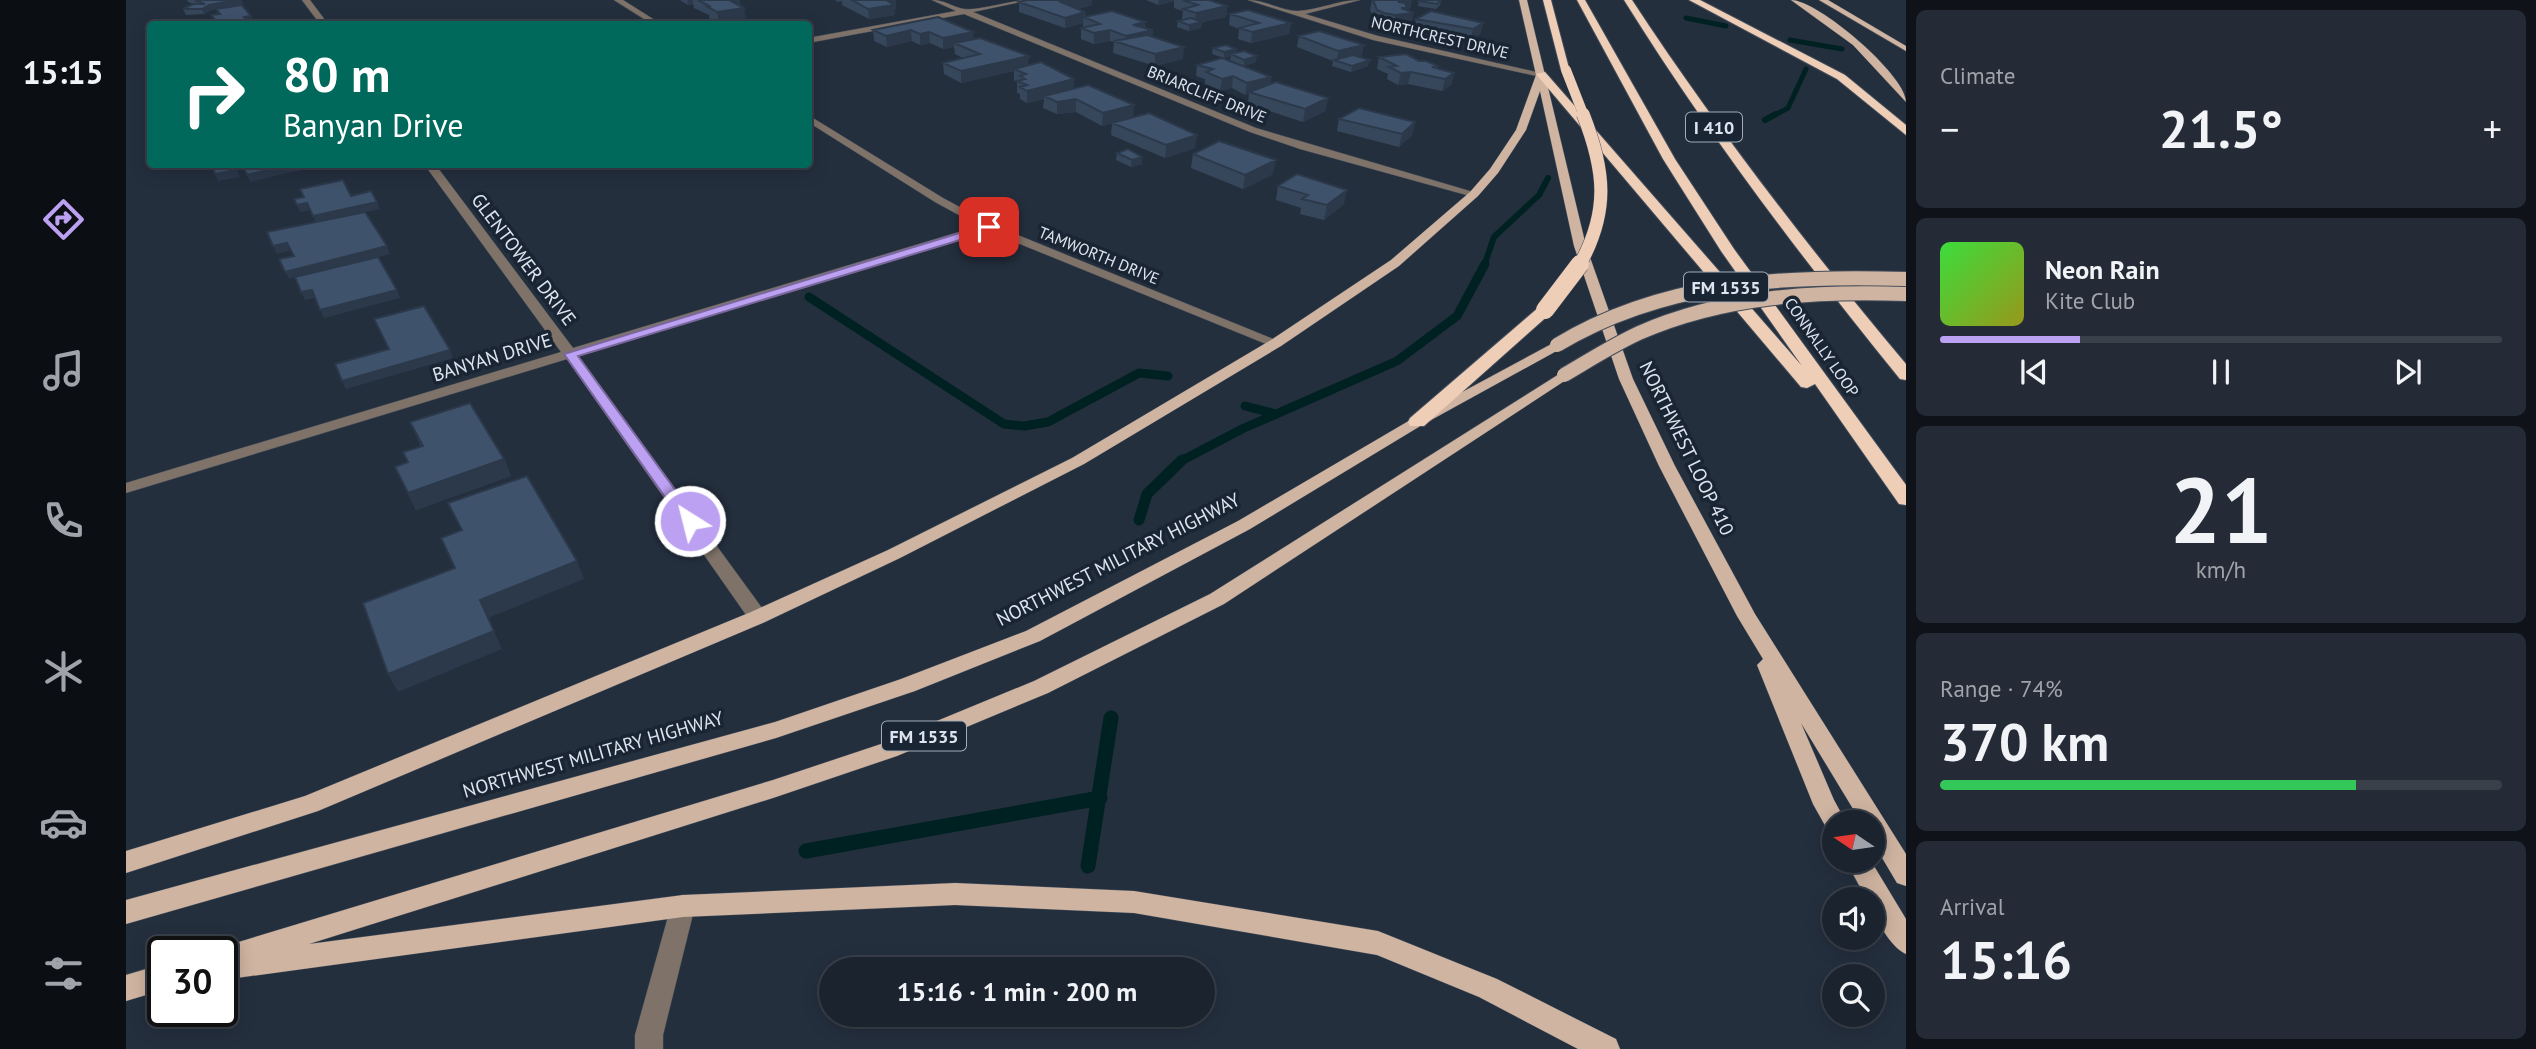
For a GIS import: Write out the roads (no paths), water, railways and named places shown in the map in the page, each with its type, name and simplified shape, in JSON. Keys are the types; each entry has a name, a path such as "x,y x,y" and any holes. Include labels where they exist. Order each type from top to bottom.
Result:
{"highway":[{"path":"1418,422 1545,310 1582,264 1595,232 1601,206 1601,174 1566,70 1547,0"},
{"name":"CONNALLY LOOP","path":"1581,0 1669,159 1721,240 1906,499"},
{"name":"I 410","path":"1628,0 1714,127 1806,250 1906,375"},
{"path":"1693,0 1841,77 1906,131"},
{"path":"1541,74 1886,474"}],"main road":[{"name":"NORTHWEST LOOP 410","path":"1523,0 1580,246 1626,379 1667,466 1747,616 1906,875"},
{"path":"1795,0 1855,40 1883,69 1906,99"},
{"path":"1823,0 1906,49"},
{"path":"126,862 310,804 758,617 894,554 1078,461 1276,343 1395,263 1474,194 1514,144 1541,74"},
{"name":"NORTHWEST MILITARY HIGHWAY","path":"126,912 776,730 908,685 1034,636 1244,525 1418,422 1604,319 1646,304 1703,290 1779,281 1865,277 1906,279"},
{"name":"FM 1535","path":"238,954 773,789 889,750 1041,687 1217,599 1564,375 1638,334 1723,305 1795,297 1906,294"},
{"path":"1747,616 1828,810"},
{"path":"1865,873 1906,942"},
{"path":"238,966 683,906 956,894 1134,902 1378,943 1488,988 1606,1049"},
{"path":"126,989 147,983"}],"street":[{"path":"306,0 322,21"},
{"path":"618,0 652,21"},
{"name":"BRIARCLIFF DRIVE","path":"936,0 1253,130 1304,147 1474,194"},
{"path":"812,40 1026,0"},
{"name":"NORTHCREST DRIVE","path":"1252,0 1376,38 1541,74"},
{"path":"1296,13 1356,0"},
{"name":"TAMWORTH DRIVE","path":"812,120 939,200 989,227 1276,343"},
{"name":"GLENTOWER DRIVE","path":"432,168 570,354 758,617"},
{"name":"BANYAN DRIVE","path":"126,488 989,227"},
{"path":"649,1049 649,1035 683,906"}],"waterway":[{"path":"1686,18 1726,26"},
{"path":"1790,40 1842,49"},
{"path":"1773,116 1788,108 1806,69"},
{"path":"1765,120 1776,114"},
{"path":"1484,266 1494,237 1539,195 1548,178"},
{"path":"1181,461 1242,429 1397,361 1457,316 1484,266"},
{"path":"809,297 1004,424 1024,426 1048,422 1139,373 1168,376"},
{"path":"1245,406 1276,414"},
{"path":"1139,520 1147,494 1182,460"},
{"path":"1099,798 1111,718"},
{"path":"806,851 1099,798"},
{"path":"1088,866 1099,798"}]}
